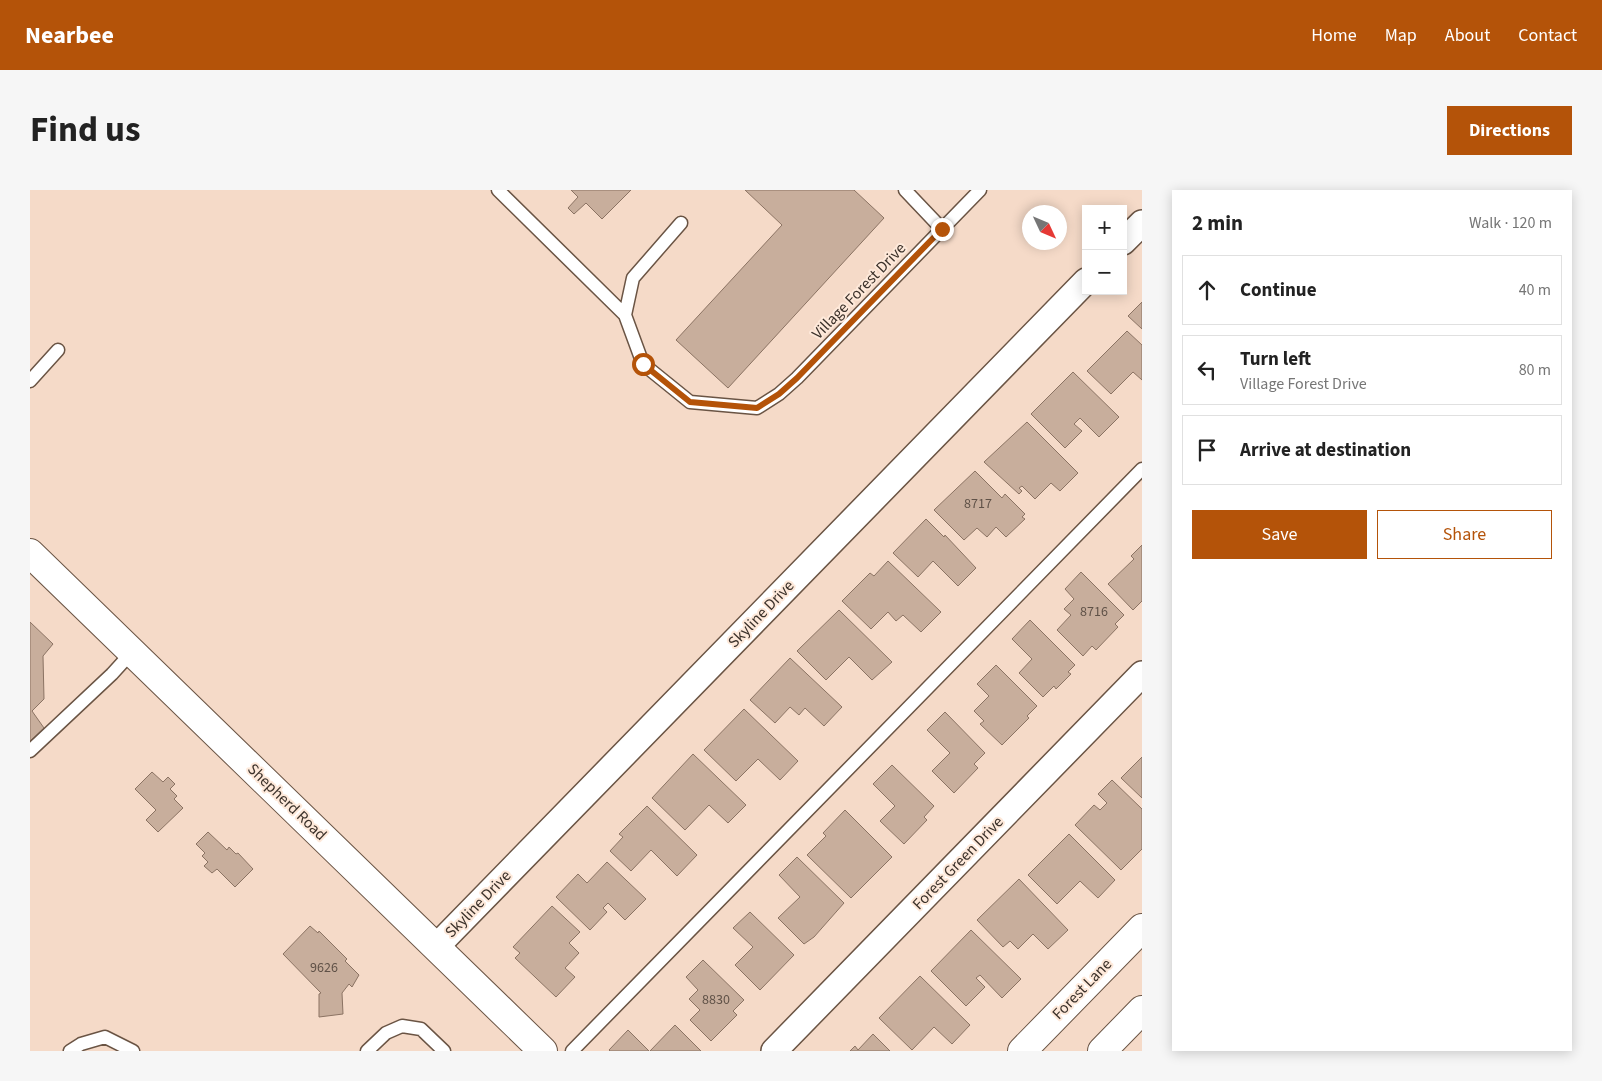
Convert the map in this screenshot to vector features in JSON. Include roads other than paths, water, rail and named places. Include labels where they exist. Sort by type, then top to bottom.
[{"type":"street","points":[[1127,238],[1142,223]]},
{"type":"street","name":"Skyline Drive","points":[[436,947],[1082,285]]},
{"type":"street","name":"Shepherd Road","points":[[30,553],[543,1051]]},
{"type":"street","name":"Forest Green Drive","points":[[774,1051],[1142,674]]},
{"type":"street","name":"Forest Lane","points":[[1022,1051],[1142,928]]},
{"type":"street","points":[[1102,1051],[1142,1010]]},
{"type":"lane","points":[[498,190],[625,315]]},
{"type":"lane","points":[[905,190],[942,229]]},
{"type":"lane","name":"Village Forest Drive","points":[[625,315],[643,364],[690,402],[757,408],[779,394],[797,378],[980,190]]},
{"type":"lane","points":[[625,315],[633,278],[680,223]]},
{"type":"lane","points":[[30,381],[58,350]]},
{"type":"lane","points":[[572,1051],[1142,469]]},
{"type":"lane","points":[[30,751],[106,680],[132,652]]},
{"type":"lane","points":[[367,1051],[386,1033],[402,1026],[421,1029],[444,1051]]},
{"type":"lane","points":[[70,1051],[81,1044],[105,1037],[133,1051]]}]
